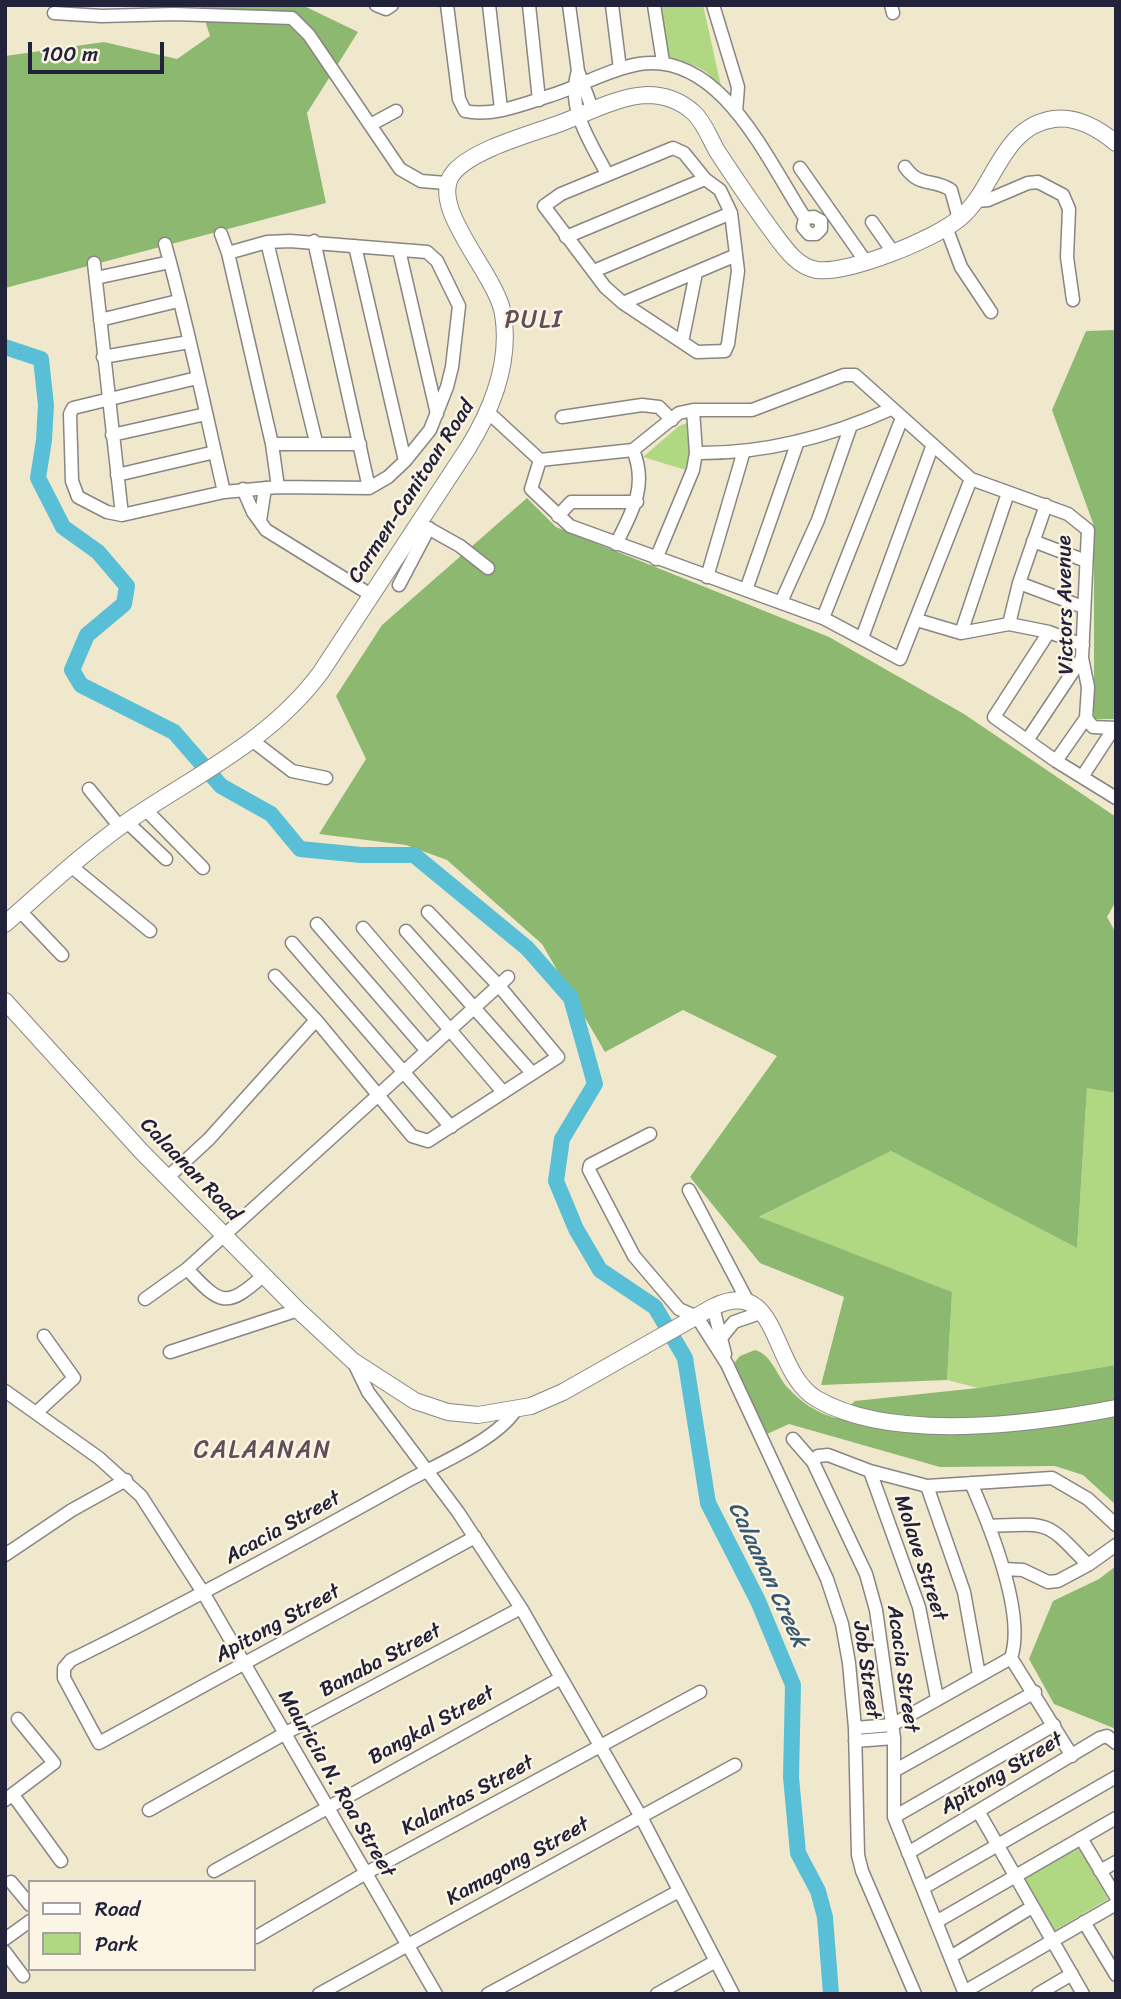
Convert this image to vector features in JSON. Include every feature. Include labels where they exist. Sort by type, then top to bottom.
[{"type":"main road","points":[[446,183],[468,160],[586,113],[645,95],[668,98],[697,116],[732,173],[796,260],[805,267],[821,270],[866,262],[952,223],[976,201],[1013,142],[1036,124],[1061,118],[1072,120],[1104,133],[1116,143]]},
{"type":"main road","name":"Carmen-Canitoan Road","points":[[5,924],[124,825],[253,741],[293,707],[310,688],[371,594],[424,525],[489,413],[501,367],[503,315],[491,278],[454,220],[445,193],[446,183]]},
{"type":"main road","name":"Calaanan Road","points":[[5,1001],[168,1177],[299,1310],[353,1361],[398,1393],[431,1408],[478,1415],[515,1411],[563,1392],[713,1307]]},
{"type":"main road","points":[[713,1307],[727,1301],[747,1300],[763,1312],[798,1384],[817,1399],[859,1417],[888,1423],[940,1425],[1017,1423],[1116,1408]]},
{"type":"street","points":[[376,5],[386,9],[392,5]]},
{"type":"street","points":[[489,5],[501,109]]},
{"type":"street","points":[[529,5],[539,100]]},
{"type":"street","points":[[569,5],[578,71],[585,85],[586,113]]},
{"type":"street","points":[[612,5],[620,69]]},
{"type":"street","points":[[654,5],[663,62]]},
{"type":"street","points":[[713,5],[738,87],[736,112]]},
{"type":"street","points":[[443,6],[461,105],[469,112],[501,109],[539,100],[585,85],[620,69],[663,62],[704,78],[736,112],[805,218]]},
{"type":"street","points":[[54,13],[292,18],[310,34],[400,169],[421,181],[446,183]]},
{"type":"street","points":[[578,71],[572,89],[586,113],[607,174]]},
{"type":"street","points":[[370,125],[396,111]]},
{"type":"street","points":[[678,149],[726,198],[731,213],[734,256],[738,271],[725,351],[697,352],[623,303],[605,287],[544,206],[561,194],[607,174],[678,149]]},
{"type":"street","points":[[800,167],[866,262]]},
{"type":"street","points":[[905,167],[919,181],[951,190],[952,223],[961,267],[991,312]]},
{"type":"street","points":[[566,237],[705,179]]},
{"type":"street","points":[[976,201],[988,201],[1028,183],[1038,182],[1063,195],[1069,209],[1067,257],[1073,300]]},
{"type":"street","points":[[594,271],[731,213]]},
{"type":"street","points":[[872,222],[893,252]]},
{"type":"street","points":[[221,234],[228,253],[271,444],[271,487],[260,521]]},
{"type":"street","points":[[197,378],[107,399],[71,411],[72,481],[78,497],[107,512],[122,515],[243,489],[369,488],[388,477],[405,461],[430,429],[452,367],[458,300],[432,256],[314,241],[267,242],[228,253]]},
{"type":"street","points":[[314,241],[369,488]]},
{"type":"street","points":[[267,242],[316,442]]},
{"type":"street","points":[[165,244],[224,492]]},
{"type":"street","points":[[355,246],[405,461]]},
{"type":"street","points":[[399,250],[437,414]]},
{"type":"street","points":[[623,303],[734,256]]},
{"type":"street","points":[[96,278],[170,262]]},
{"type":"street","points":[[94,263],[122,515]]},
{"type":"street","points":[[681,342],[696,273]]},
{"type":"street","points":[[100,320],[178,301]]},
{"type":"street","points":[[103,357],[189,342]]},
{"type":"street","name":"Victors Avenue","points":[[633,450],[679,413],[693,410],[752,410],[850,374],[861,379],[932,447],[971,479],[1075,517],[1088,530],[1083,607],[1086,719]]},
{"type":"street","points":[[562,417],[642,405],[659,407],[672,420]]},
{"type":"street","points":[[696,453],[743,454],[850,428],[891,408]]},
{"type":"street","points":[[656,559],[693,470],[696,453],[693,410]]},
{"type":"street","points":[[489,413],[540,460],[633,450],[641,485],[637,502],[616,544]]},
{"type":"street","points":[[112,435],[206,414]]},
{"type":"street","points":[[822,618],[902,418]]},
{"type":"street","points":[[781,602],[818,520],[850,428]]},
{"type":"street","points":[[746,590],[799,441]]},
{"type":"street","points":[[271,444],[360,444]]},
{"type":"street","points":[[862,638],[932,447]]},
{"type":"street","points":[[117,475],[215,452]]},
{"type":"street","points":[[707,576],[743,454]]},
{"type":"street","points":[[540,460],[531,489],[570,526],[822,618],[900,659],[971,479]]},
{"type":"street","points":[[243,489],[260,521],[275,537],[371,594]]},
{"type":"street","points":[[961,633],[1008,494]]},
{"type":"street","points":[[558,516],[570,502],[637,502]]},
{"type":"street","points":[[1009,624],[1019,583],[1046,505]]},
{"type":"street","points":[[399,585],[424,525],[473,555],[488,568]]},
{"type":"street","points":[[1033,541],[1086,561]]},
{"type":"street","points":[[1019,583],[1083,607]]},
{"type":"street","points":[[917,620],[961,633],[1009,624],[1049,632],[1083,651],[1028,739]]},
{"type":"street","points":[[1049,632],[994,717],[1056,761],[1115,796]]},
{"type":"street","points":[[1056,761],[1086,719],[1093,727],[1115,728]]},
{"type":"street","points":[[1082,777],[1115,728]]},
{"type":"street","points":[[253,741],[292,771],[326,778]]},
{"type":"street","points":[[89,789],[124,825],[166,859]]},
{"type":"street","points":[[146,810],[202,868]]},
{"type":"street","points":[[72,867],[150,931]]},
{"type":"street","points":[[20,911],[62,955]]},
{"type":"street","points":[[275,976],[418,1140],[428,1141],[555,1059],[557,1053],[504,982],[428,912]]},
{"type":"street","points":[[317,924],[427,1051]]},
{"type":"street","points":[[363,928],[452,1029],[503,1092]]},
{"type":"street","points":[[407,931],[532,1073]]},
{"type":"street","points":[[292,943],[450,1127]]},
{"type":"street","points":[[145,1299],[187,1269],[504,982]]},
{"type":"street","points":[[168,1177],[209,1139],[316,1020]]},
{"type":"street","points":[[650,1134],[590,1165],[589,1170],[634,1256],[679,1309],[692,1320]]},
{"type":"street","points":[[689,1190],[747,1300]]},
{"type":"street","points":[[187,1269],[212,1295],[229,1299],[239,1297],[264,1275]]},
{"type":"street","name":"Job Street","points":[[713,1307],[727,1364],[830,1586],[845,1637],[855,1734],[858,1854],[862,1871],[915,1994]]},
{"type":"street","points":[[170,1352],[299,1310]]},
{"type":"street","points":[[721,1338],[734,1322],[763,1312]]},
{"type":"street","name":"Job Street","points":[[692,1320],[727,1364]]},
{"type":"street","points":[[37,1412],[74,1378],[44,1336]]},
{"type":"street","points":[[353,1361],[368,1392],[475,1537],[521,1608],[641,1817],[733,1994]]},
{"type":"street","name":"Mauricia N. Roa Street","points":[[5,1391],[37,1412],[125,1480],[160,1524],[204,1594],[436,1994]]},
{"type":"street","name":"Acacia Street","points":[[99,1743],[64,1678],[64,1668],[71,1660],[204,1594],[425,1471],[496,1430],[515,1411]]},
{"type":"street","name":"Acacia Street","points":[[793,1439],[813,1462],[866,1574],[877,1610],[893,1732],[894,1816],[965,1993]]},
{"type":"street","points":[[813,1462],[818,1456],[828,1455],[870,1471],[927,1486],[1052,1478],[1087,1499],[1116,1525]]},
{"type":"street","name":"Molave Street","points":[[870,1471],[919,1607],[937,1698]]},
{"type":"street","points":[[5,1555],[72,1510],[125,1480]]},
{"type":"street","points":[[971,1483],[990,1526],[1004,1569],[1015,1638],[1011,1658],[1035,1692],[1072,1756]]},
{"type":"street","points":[[927,1486],[964,1592],[979,1675]]},
{"type":"street","points":[[990,1526],[1045,1525],[1059,1534],[1088,1565]]},
{"type":"street","name":"Apitong Street","points":[[99,1743],[475,1537]]},
{"type":"street","points":[[1004,1569],[1023,1570],[1048,1582],[1069,1576],[1116,1545]]},
{"type":"street","name":"Banaba Street","points":[[149,1810],[284,1734],[521,1608]]},
{"type":"street","points":[[855,1734],[893,1732],[937,1698],[1011,1658]]},
{"type":"street","name":"Bangkal Street","points":[[214,1871],[326,1806],[561,1678]]},
{"type":"street","name":"Kalantas Street","points":[[256,1937],[366,1873],[700,1692]]},
{"type":"street","points":[[894,1771],[1035,1692]]},
{"type":"street","points":[[18,1719],[54,1762],[9,1798],[61,1861]]},
{"type":"street","points":[[894,1816],[1054,1725]]},
{"type":"street","name":"Apitong Street","points":[[908,1853],[1104,1736],[1116,1743]]},
{"type":"street","name":"Kamagong Street","points":[[319,1994],[735,1765]]},
{"type":"street","points":[[923,1888],[1116,1777]]},
{"type":"street","points":[[978,1811],[1083,1994]]},
{"type":"street","points":[[936,1922],[1116,1818]]},
{"type":"street","points":[[1081,1838],[1116,1897]]},
{"type":"street","points":[[1100,1871],[1116,1862]]},
{"type":"street","points":[[11,1881],[28,1902]]},
{"type":"street","points":[[488,1994],[679,1891]]},
{"type":"street","points":[[965,1993],[1116,1904]]},
{"type":"street","points":[[952,1956],[1032,1907]]},
{"type":"street","points":[[5,1939],[28,1922]]},
{"type":"street","points":[[1084,1922],[1116,1975]]},
{"type":"street","points":[[5,1952],[23,1976]]},
{"type":"street","points":[[657,1994],[716,1961]]},
{"type":"street","points":[[1038,1994],[1072,1975]]},
{"type":"green space","points":[[200,5],[302,5],[358,32],[307,113],[326,203],[5,288],[5,56],[104,42],[177,59],[210,36]]},
{"type":"green space","points":[[658,5],[703,5],[723,95],[718,85],[700,68],[667,56]]},
{"type":"green space","points":[[1116,330],[1116,719],[1094,719],[1094,526],[1052,410],[1086,331]]},
{"type":"green space","points":[[690,422],[689,471],[643,457],[679,426]]},
{"type":"green space","points":[[527,498],[556,527],[829,637],[964,714],[1116,817],[1116,901],[1107,917],[1116,933],[1116,1093],[1087,1088],[1077,1248],[891,1151],[759,1217],[952,1292],[947,1380],[821,1385],[844,1297],[760,1263],[690,1177],[777,1056],[683,1010],[605,1052],[542,944],[447,860],[406,845],[319,834],[366,759],[336,696],[382,625]]},
{"type":"green space","points":[[1087,1087],[1116,1093],[1116,1365],[978,1388],[947,1380],[952,1292],[758,1218],[891,1151],[1077,1248]]},
{"type":"green space","points":[[755,1350],[766,1356],[784,1383],[799,1398],[815,1410],[835,1418],[855,1401],[978,1388],[1116,1365],[1116,1505],[1083,1475],[1055,1466],[940,1467],[789,1424],[767,1434],[735,1362],[740,1356]]},
{"type":"green space","points":[[1116,1566],[1116,1729],[1054,1704],[1029,1659],[1053,1601],[1099,1579]]},
{"type":"green space","points":[[1079,1847],[1108,1899],[1054,1931],[1024,1879]]},
{"type":"waterway","name":"Calaanan Creek","points":[[5,347],[41,359],[46,405],[38,478],[63,527],[98,552],[127,586],[124,604],[87,635],[72,670],[81,685],[174,732],[221,786],[271,814],[300,849],[361,855],[414,855],[527,948],[571,998],[595,1084],[562,1139],[556,1181],[576,1229],[600,1270],[655,1307],[685,1358],[708,1503],[758,1601],[793,1685],[791,1777],[798,1853],[818,1891],[825,1917],[831,1994]]},
{"type":"district","name":"PULI","points":[[534,321]]},
{"type":"district","name":"CALAANAN","points":[[263,1451]]}]
